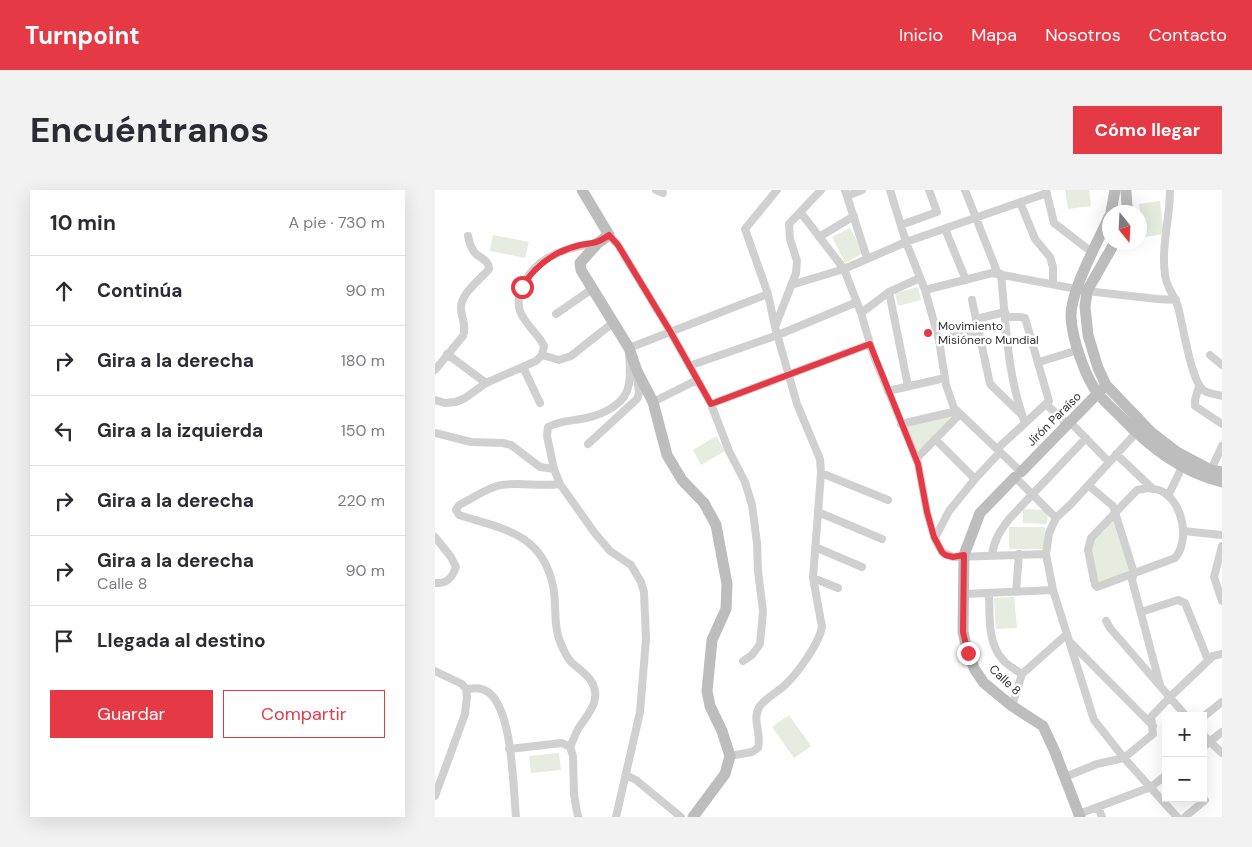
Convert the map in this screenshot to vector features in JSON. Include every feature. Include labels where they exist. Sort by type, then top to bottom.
[{"type":"street","points":[[582,190],[670,331],[711,404],[729,451],[745,482],[752,505],[763,610],[760,644],[752,655],[743,661]]},
{"type":"street","points":[[730,756],[751,752],[758,748],[759,734],[756,714],[760,705],[786,684],[796,673],[821,634],[822,627],[813,578],[821,473],[820,459],[797,404],[768,294],[745,230],[777,190]]},
{"type":"street","points":[[777,331],[796,273],[797,262],[790,239],[789,224],[821,190]]},
{"type":"street","points":[[862,190],[846,193],[867,258]]},
{"type":"street","points":[[890,190],[906,242],[925,290],[939,340],[945,378],[954,408],[998,451],[1033,495],[1056,518]]},
{"type":"street","points":[[901,226],[937,212],[929,190]]},
{"type":"street","points":[[965,190],[975,218],[1000,274],[1010,368],[1024,419]]},
{"type":"street","points":[[1112,205],[1115,190]]},
{"type":"street","points":[[1127,190],[1127,205]]},
{"type":"street","points":[[1170,190],[1165,237],[1165,276],[1167,285],[1176,300],[1193,370],[1199,386],[1206,392],[1222,396]]},
{"type":"street","points":[[791,285],[843,269],[906,242],[1046,192],[1054,223],[1093,253]]},
{"type":"street","points":[[1020,202],[1035,239],[1050,258],[1053,267],[1053,284]]},
{"type":"street","points":[[801,213],[843,269],[857,302],[870,344],[916,458],[927,512],[935,538],[942,552],[953,557],[964,555],[1046,554]]},
{"type":"street","points":[[819,237],[853,216]]},
{"type":"street","points":[[945,229],[966,280]]},
{"type":"street","points":[[1102,233],[1071,316],[1080,359],[1098,394],[1136,433],[1158,452],[1182,467],[1208,479],[1222,482]]},
{"type":"street","points":[[609,235],[598,243],[580,263],[581,270],[629,348],[637,370],[653,402],[667,456],[682,480],[704,503],[716,525],[727,584],[726,609],[712,640],[707,691],[710,706],[722,731],[730,756],[725,774],[693,817]]},
{"type":"street","points":[[435,370],[465,331],[460,306],[463,299],[489,269],[489,265],[475,253],[468,236]]},
{"type":"street","points":[[435,400],[456,402],[465,398],[485,383],[536,361],[542,355],[544,346],[530,328],[521,312],[518,299],[522,287],[530,275],[546,259],[579,246],[598,243]]},
{"type":"street","points":[[1109,250],[1082,289],[1088,335],[1098,368],[1107,385],[1151,432],[1177,452],[1216,471],[1222,446]]},
{"type":"street","points":[[925,290],[992,273],[1082,289],[1176,300]]},
{"type":"street","points":[[861,313],[889,292],[920,278]]},
{"type":"street","points":[[556,314],[592,289]]},
{"type":"street","points":[[889,292],[908,386]]},
{"type":"street","points":[[629,348],[768,294]]},
{"type":"street","points":[[972,300],[989,384],[1024,419]]},
{"type":"street","points":[[689,366],[857,302]]},
{"type":"street","points":[[935,538],[949,512],[1024,419],[1049,401],[1025,318],[1005,315],[976,319]]},
{"type":"street","points":[[542,355],[559,360],[571,356],[614,322]]},
{"type":"street","points":[[939,340],[979,331]]},
{"type":"street","points":[[711,404],[870,344]]},
{"type":"street","points":[[616,817],[640,712],[646,639],[644,592],[641,582],[631,565],[610,552],[559,484],[547,436],[548,427],[557,422],[587,418],[608,411],[621,401],[629,384],[629,348]]},
{"type":"street","points":[[1039,362],[1078,350]]},
{"type":"street","points":[[447,354],[485,383]]},
{"type":"street","points":[[1210,355],[1222,365]]},
{"type":"street","points":[[523,367],[540,403]]},
{"type":"street","points":[[588,444],[637,399],[639,393],[637,370]]},
{"type":"street","points":[[888,391],[945,378]]},
{"type":"street","points":[[653,402],[697,380]]},
{"type":"street","name":"Jirón Paraíso","points":[[1018,475],[1107,385]]},
{"type":"street","points":[[1199,386],[1195,406],[1222,424]]},
{"type":"street","points":[[1045,404],[1086,438],[1109,462]]},
{"type":"street","points":[[901,424],[959,413]]},
{"type":"street","points":[[916,458],[959,413]]},
{"type":"street","points":[[435,433],[471,442],[511,445],[540,467],[554,469]]},
{"type":"street","points":[[1136,433],[1056,518],[1049,533],[1046,554],[1053,590],[1094,720],[1124,758],[1177,817]]},
{"type":"street","points":[[992,555],[993,544],[1009,520],[1086,438]]},
{"type":"street","points":[[935,439],[975,478]]},
{"type":"street","points":[[1117,454],[1153,489]]},
{"type":"street","points":[[1168,496],[1182,467]]},
{"type":"street","points":[[821,473],[888,500]]},
{"type":"street","name":"Calle 8","points":[[1018,475],[980,513],[964,555],[963,632],[968,653],[975,670],[985,683],[1012,706],[1043,726],[1079,816]]},
{"type":"street","points":[[559,484],[544,486],[510,484],[496,486],[459,505],[456,510],[459,515],[524,538],[534,547],[544,561],[553,586],[555,623],[559,640],[568,658],[588,675],[595,689],[594,705],[570,746],[573,756],[574,795],[578,817]]},
{"type":"street","points":[[1087,485],[1113,506],[1134,574],[1132,580],[1159,685]]},
{"type":"street","points":[[1153,489],[1163,491],[1168,496],[1175,502],[1180,515],[1183,531],[1180,553],[1175,558],[1097,587],[1095,585],[1089,550],[1091,538],[1137,490],[1153,489]]},
{"type":"street","points":[[818,512],[882,539]]},
{"type":"street","points":[[1183,531],[1222,534]]},
{"type":"street","points":[[435,536],[451,557],[456,568],[451,578],[442,584],[435,583]]},
{"type":"street","points":[[1222,546],[1214,577],[1222,601]]},
{"type":"street","points":[[815,547],[862,567]]},
{"type":"street","points":[[1016,592],[1019,554]]},
{"type":"street","points":[[813,578],[838,588]]},
{"type":"street","points":[[964,594],[1053,590]]},
{"type":"street","points":[[989,593],[991,635],[995,650],[1004,662],[1023,674]]},
{"type":"street","points":[[1141,612],[1178,600],[1182,601],[1187,607],[1208,660]]},
{"type":"street","points":[[1106,621],[1183,712]]},
{"type":"street","points":[[1012,706],[1023,674],[1068,638]]},
{"type":"street","points":[[1068,638],[1153,726]]},
{"type":"street","points":[[1065,778],[1097,764],[1124,758],[1153,734],[1151,718],[1170,697],[1208,660],[1213,656],[1222,654]]},
{"type":"street","points":[[435,671],[462,684],[466,689],[467,697],[465,714],[435,796]]},
{"type":"street","points":[[466,689],[482,689],[489,692],[496,701],[506,723],[516,817]]},
{"type":"street","points":[[1207,714],[1222,702]]},
{"type":"street","points":[[1207,743],[1222,732]]},
{"type":"street","points":[[509,749],[562,743],[570,746]]},
{"type":"street","points":[[1207,744],[1222,752]]},
{"type":"street","points":[[626,775],[636,780],[681,817]]},
{"type":"street","points":[[1079,816],[1151,787],[1162,778]]},
{"type":"street","points":[[1185,817],[1203,802]]},
{"type":"street","points":[[1098,807],[1102,817]]},
{"type":"shaded area","points":[[1065,190],[1089,190],[1091,206],[1068,209]]},
{"type":"shaded area","points":[[1160,201],[1164,234],[1147,237],[1147,205],[1139,204]]},
{"type":"shaded area","points":[[850,228],[863,253],[845,263],[832,237]]},
{"type":"shaded area","points":[[493,235],[529,242],[525,258],[490,251]]},
{"type":"shaded area","points":[[918,287],[921,300],[898,306],[895,293]]},
{"type":"shaded area","points":[[949,416],[952,419],[951,421],[916,451],[907,427]]},
{"type":"shaded area","points":[[716,436],[725,451],[701,465],[693,450]]},
{"type":"shaded area","points":[[1023,509],[1048,510],[1047,524],[1023,523]]},
{"type":"shaded area","points":[[1112,520],[1115,520],[1132,573],[1100,584],[1097,583],[1091,559],[1092,541],[1096,534]]},
{"type":"shaded area","points":[[1009,527],[1045,527],[1044,549],[1009,549]]},
{"type":"shaded area","points":[[1014,597],[1017,628],[996,629],[994,598]]},
{"type":"shaded area","points":[[789,715],[811,746],[794,758],[772,727]]},
{"type":"shaded area","points":[[559,753],[561,770],[531,773],[529,756]]},
{"type":"place","name":"Movimiento Misiónero Mundial","points":[[928,333]]},
{"type":"route","points":[[522,287],[530,275],[546,259],[579,246],[598,243],[609,235],[618,245],[670,331],[711,404],[870,344],[918,464],[934,537],[945,555],[953,557],[964,555],[963,632],[968,653]]}]
